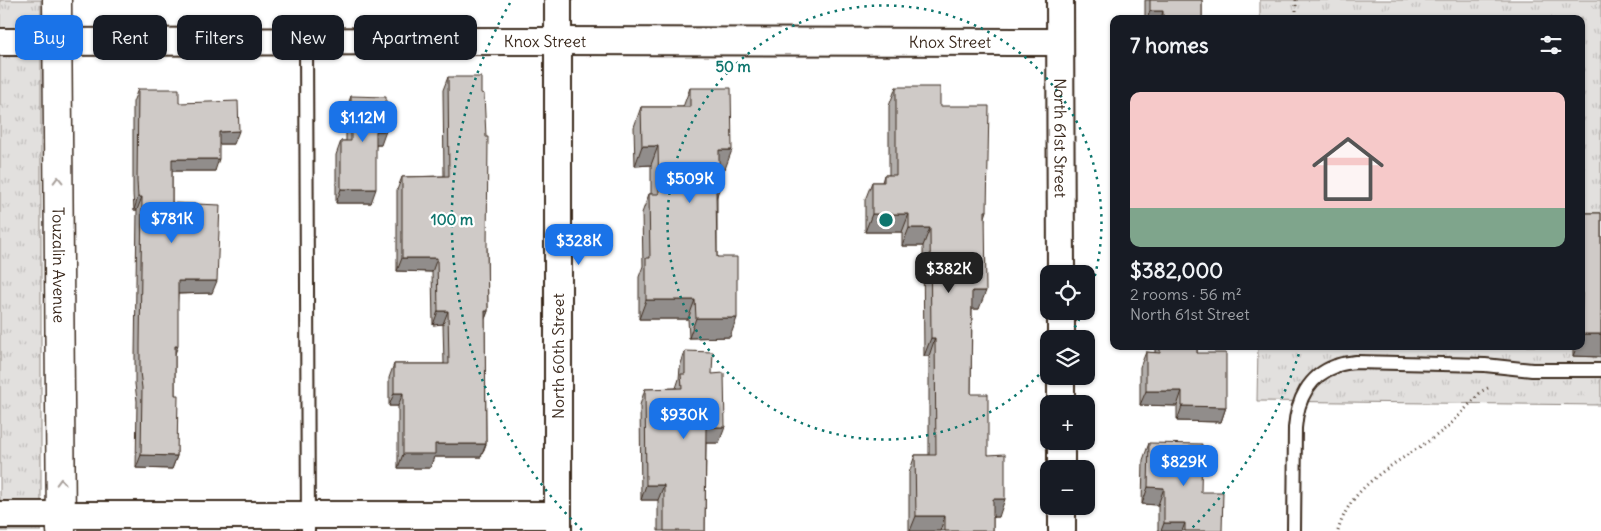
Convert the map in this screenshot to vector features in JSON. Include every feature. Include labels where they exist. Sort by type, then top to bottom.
[{"type":"main road","name":"Touzalin Avenue","points":[[57,0],[57,15]]},
{"type":"main road","name":"Touzalin Avenue","points":[[57,60],[61,523]]},
{"type":"street","name":"North 60th Street","points":[[558,0],[558,523]]},
{"type":"street","name":"North 61st Street","points":[[1060,0],[1061,265]]},
{"type":"street","name":"Knox Street","points":[[83,42],[272,41]]},
{"type":"street","name":"Knox Street","points":[[344,41],[1060,42]]},
{"type":"street","name":"Knox Street","points":[[0,42],[15,42]]},
{"type":"street","points":[[0,515],[61,523],[558,523]]},
{"type":"street","points":[[1062,515],[1062,531]]},
{"type":"lane","points":[[306,60],[308,523]]},
{"type":"lane","points":[[1294,531],[1296,412],[1305,389],[1323,372],[1336,366],[1356,362],[1485,364],[1532,370],[1601,370]]},
{"type":"path","points":[[1296,0],[1296,15]]},
{"type":"path","points":[[1338,531],[1340,521],[1350,502],[1365,485],[1443,432],[1482,391],[1495,385]]},
{"type":"green space","points":[[0,0],[41,0],[41,15],[15,15],[15,60],[41,60],[41,531],[0,531]]},
{"type":"green space","points":[[1260,0],[1601,0],[1601,405],[1257,401],[1258,350],[1585,350],[1585,15],[1260,15]]},
{"type":"building","points":[[1150,0],[1202,0],[1202,15],[1163,15],[1163,11],[1150,11]]},
{"type":"building","points":[[448,77],[481,77],[481,93],[484,94],[486,137],[488,137],[488,311],[485,311],[486,444],[435,444],[435,454],[403,454],[403,393],[394,393],[394,364],[449,364],[448,311],[438,311],[437,258],[402,258],[402,177],[449,176]]},
{"type":"building","points":[[896,87],[940,87],[940,106],[989,106],[987,211],[985,211],[986,291],[972,291],[971,394],[988,394],[988,455],[1005,454],[1005,499],[993,499],[993,531],[945,531],[945,516],[916,516],[915,455],[936,455],[935,338],[931,338],[930,228],[909,228],[909,214],[872,214],[872,182],[884,182],[884,175],[896,175]]},
{"type":"building","points":[[690,88],[731,88],[732,150],[719,150],[719,190],[716,190],[717,257],[737,257],[737,318],[696,318],[695,300],[646,300],[646,258],[650,258],[649,194],[659,194],[658,146],[642,146],[641,107],[690,107]]},
{"type":"building","points":[[138,89],[179,89],[179,103],[238,101],[239,131],[219,132],[219,159],[172,159],[172,203],[220,205],[217,281],[178,281],[178,346],[175,346],[175,395],[178,395],[177,456],[141,455],[142,197],[138,197],[137,181]]},
{"type":"building","points":[[351,96],[386,97],[386,131],[376,131],[376,189],[341,189],[341,141],[351,141]]},
{"type":"building","points":[[1585,213],[1601,213],[1601,334],[1585,334]]},
{"type":"building","points":[[1160,350],[1197,350],[1197,353],[1226,353],[1226,407],[1182,406],[1182,391],[1146,391],[1146,352],[1160,353]]},
{"type":"building","points":[[685,351],[713,352],[712,374],[724,373],[725,427],[706,427],[705,531],[664,531],[664,485],[646,485],[645,389],[682,388],[681,374],[685,374]]},
{"type":"building","points":[[1149,443],[1202,444],[1201,492],[1223,492],[1222,531],[1185,531],[1185,523],[1164,523],[1164,488],[1148,487]]}]
